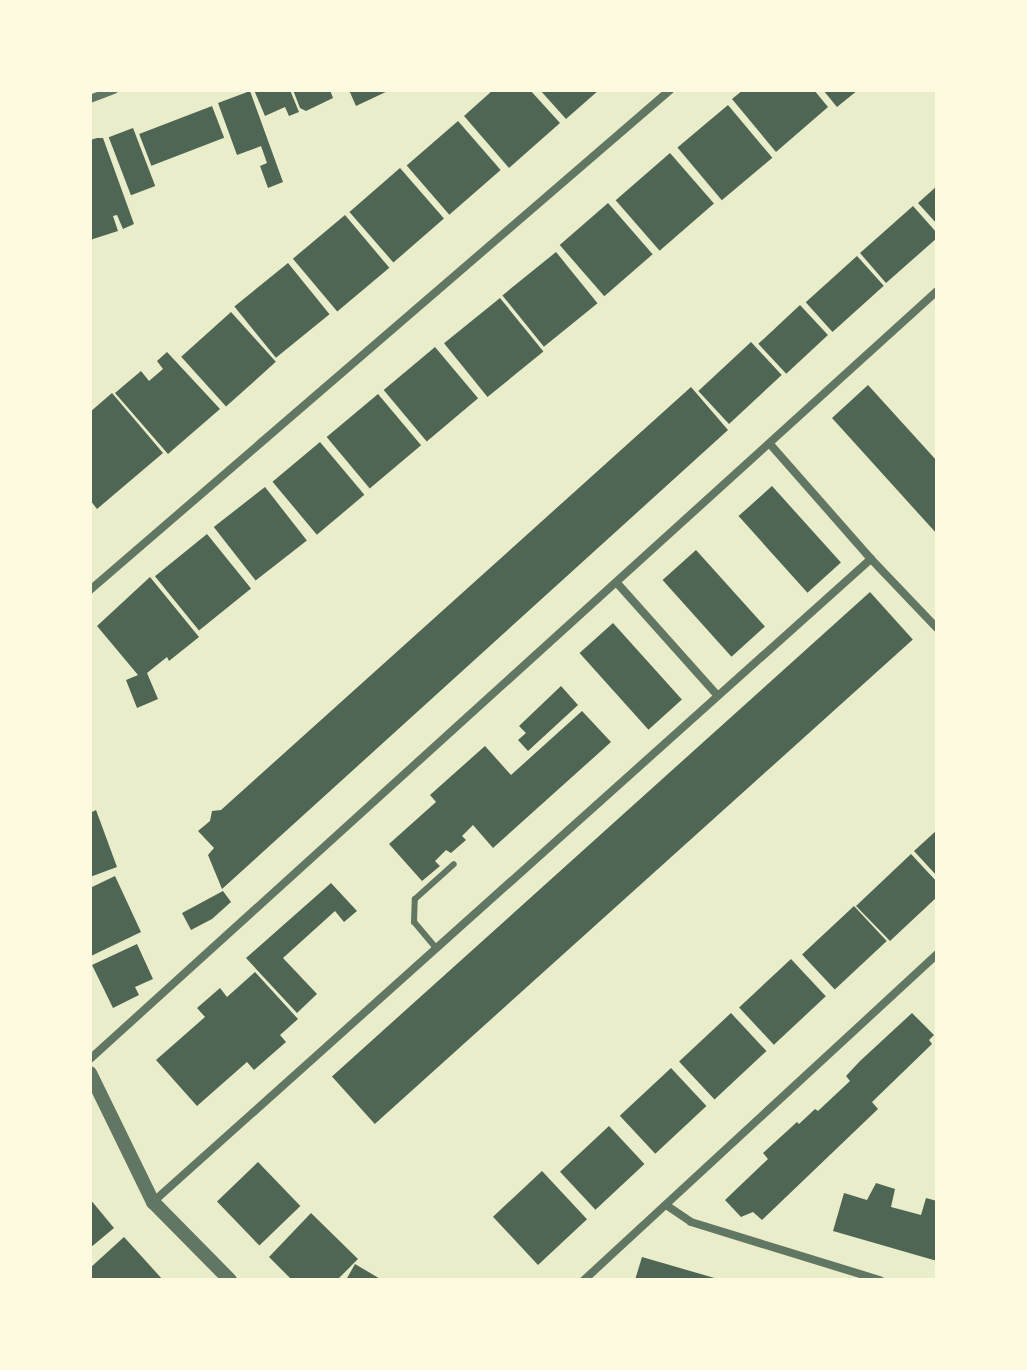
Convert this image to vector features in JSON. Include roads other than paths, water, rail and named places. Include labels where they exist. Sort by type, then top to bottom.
[{"type":"street","points":[[90,99],[114,90]]},
{"type":"street","points":[[90,590],[670,90]]},
{"type":"street","points":[[90,1059],[937,291]]},
{"type":"street","points":[[770,444],[871,559],[937,628]]},
{"type":"street","points":[[153,1202],[871,559]]},
{"type":"street","points":[[617,583],[717,695]]},
{"type":"street","points":[[584,1280],[937,954]]},
{"type":"street","points":[[90,1073],[153,1202],[230,1280]]},
{"type":"street","points":[[666,1205],[691,1222],[880,1280]]},
{"type":"lane","points":[[436,948],[414,922],[415,899],[454,864]]}]
